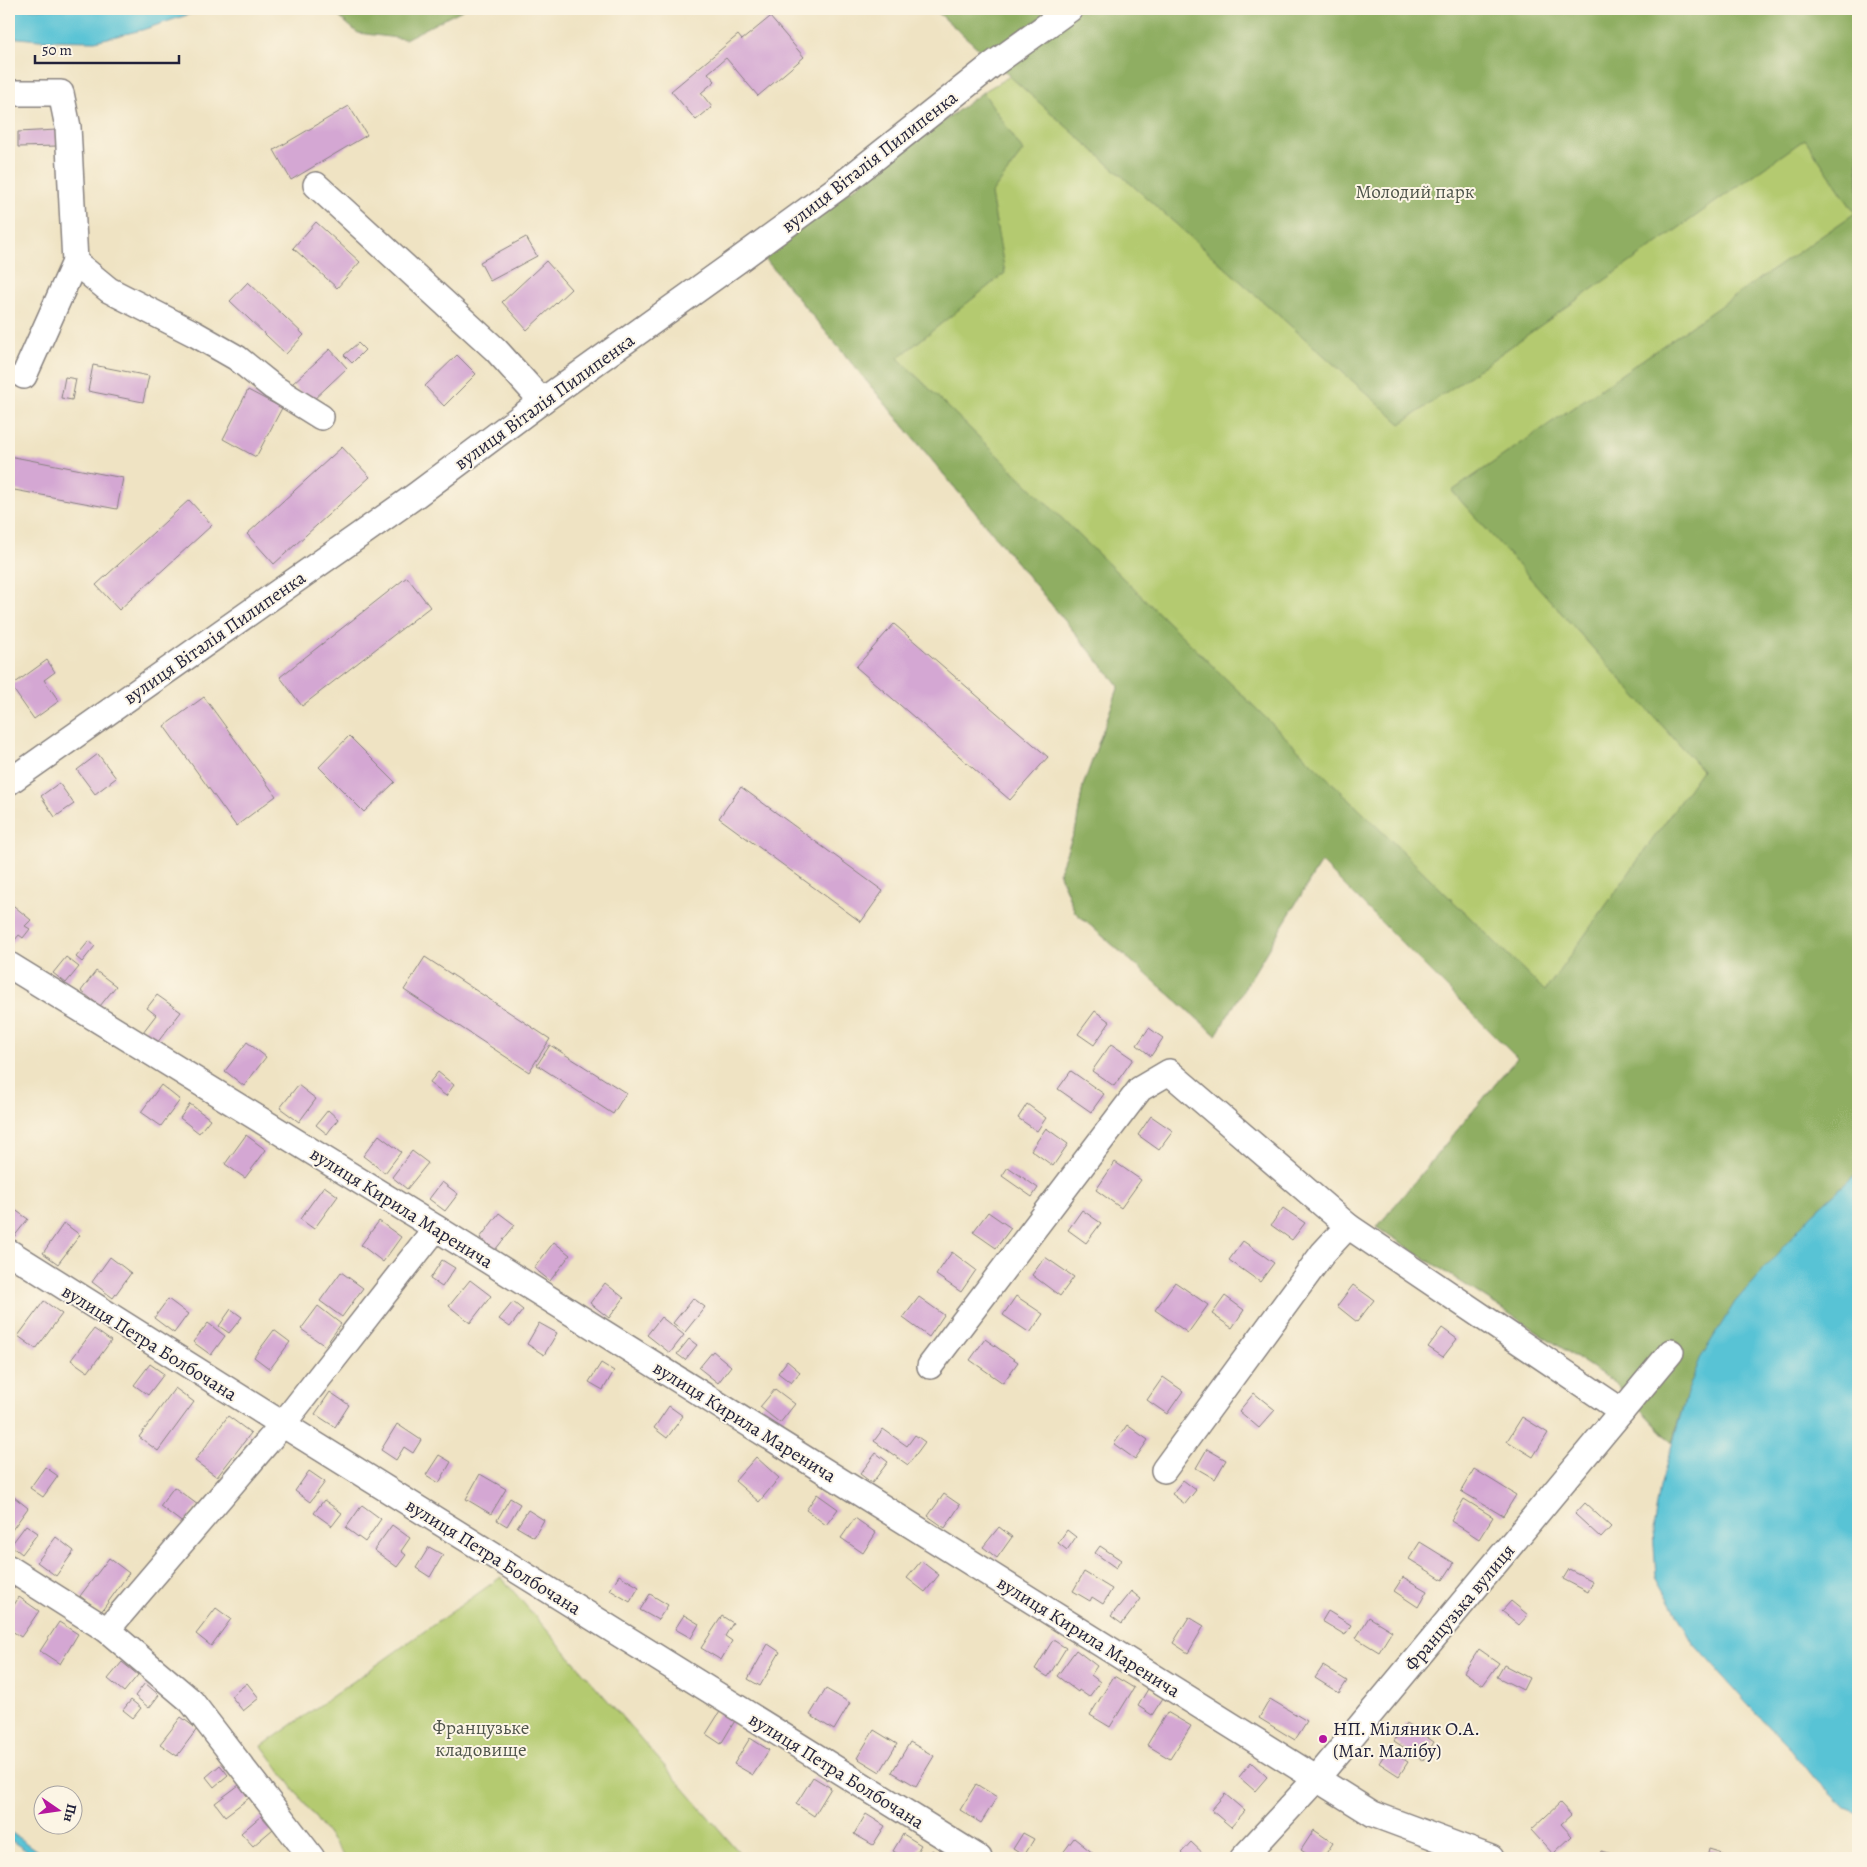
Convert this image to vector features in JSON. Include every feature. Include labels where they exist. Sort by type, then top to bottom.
[{"type":"street","name":"вулиця Віталія Пилипенка","points":[[9,782],[415,496],[542,401],[840,186],[992,65],[1070,9]]},
{"type":"street","points":[[9,94],[60,93],[68,128],[75,262],[24,376]]},
{"type":"street","points":[[316,185],[496,350],[542,401]]},
{"type":"street","points":[[75,262],[109,290],[237,358],[273,387],[321,416]]},
{"type":"street","name":"вулиця Кирила Маренича","points":[[9,965],[436,1228],[1373,1814],[1491,1858]]},
{"type":"street","points":[[930,1366],[1140,1089],[1168,1072],[1348,1226],[1622,1411]]},
{"type":"street","points":[[1164,1470],[1323,1253],[1348,1226]]},
{"type":"street","points":[[107,1630],[282,1425],[436,1228]]},
{"type":"street","name":"вулиця Петра Болбочана","points":[[9,1252],[282,1425],[979,1858]]},
{"type":"street","name":"Французька вулиця","points":[[1243,1858],[1317,1778],[1671,1352]]},
{"type":"street","points":[[9,1568],[107,1630],[191,1701],[312,1858]]},
{"type":"green space","points":[[344,9],[464,9],[405,39],[358,33],[339,17]]},
{"type":"green space","name":"Молодий парк","points":[[934,9],[1858,9],[1858,1172],[1811,1215],[1687,1393],[1672,1442],[1614,1382],[1377,1227],[1517,1058],[1321,862],[1216,1035],[1075,912],[1059,872],[1076,828],[1083,786],[1119,686],[763,256],[983,92],[1010,76]]},
{"type":"green space","name":"Молодий парк","points":[[934,9],[1858,9],[1858,1172],[1811,1215],[1687,1393],[1672,1442],[1614,1382],[1377,1227],[1517,1058],[1321,862],[1216,1035],[1075,912],[1059,872],[1076,828],[1083,786],[1119,686],[763,256],[983,92],[1023,151],[991,194],[1005,273],[898,358],[1545,991],[1702,770],[1452,491],[1855,213],[1805,139],[1401,424]]},
{"type":"green space","name":"Французьке кладовище","points":[[501,1577],[744,1858],[345,1858],[262,1746]]},
{"type":"water","points":[[9,9],[205,9],[142,30],[95,41],[39,40],[9,37]]},
{"type":"water","points":[[1858,1172],[1858,1814],[1846,1809],[1816,1780],[1792,1750],[1749,1706],[1693,1643],[1656,1576],[1653,1530],[1660,1486],[1687,1393],[1700,1359],[1735,1302],[1811,1215]]},
{"type":"water","points":[[9,1831],[47,1858],[37,1858],[9,1839]]},
{"type":"building","points":[[770,17],[804,57],[758,96],[726,58],[708,73],[715,81],[701,93],[712,107],[696,120],[671,91],[738,35],[742,40]]},
{"type":"building","points":[[349,106],[367,135],[291,180],[274,150]]},
{"type":"building","points":[[57,130],[57,146],[18,147],[18,132]]},
{"type":"building","points":[[316,222],[360,262],[337,288],[293,248]]},
{"type":"building","points":[[526,237],[537,256],[490,281],[480,262]]},
{"type":"building","points":[[546,261],[571,289],[527,330],[502,302]]},
{"type":"building","points":[[248,282],[304,335],[286,354],[230,301]]},
{"type":"building","points":[[358,343],[365,350],[352,363],[344,355]]},
{"type":"building","points":[[330,349],[347,368],[310,403],[292,384]]},
{"type":"building","points":[[457,355],[476,374],[444,406],[425,386]]},
{"type":"building","points":[[93,365],[149,376],[143,402],[88,391]]},
{"type":"building","points":[[65,377],[76,379],[72,400],[61,398]]},
{"type":"building","points":[[248,390],[282,408],[256,457],[223,439]]},
{"type":"building","points":[[342,447],[370,477],[274,564],[247,534]]},
{"type":"building","points":[[9,456],[123,478],[117,509],[9,489]]},
{"type":"building","points":[[189,500],[212,525],[119,610],[96,585]]},
{"type":"building","points":[[407,577],[430,607],[302,706],[280,677]]},
{"type":"building","points":[[894,624],[1048,757],[1010,800],[856,667]]},
{"type":"building","points":[[47,660],[55,672],[44,680],[59,701],[34,719],[11,686]]},
{"type":"building","points":[[204,697],[276,796],[236,826],[164,726]]},
{"type":"building","points":[[349,736],[395,782],[364,812],[319,767]]},
{"type":"building","points":[[98,754],[116,778],[95,794],[77,770]]},
{"type":"building","points":[[59,783],[74,804],[55,817],[41,796]]},
{"type":"building","points":[[741,787],[883,891],[861,922],[719,818]]},
{"type":"building","points":[[9,902],[31,920],[25,926],[30,929],[23,938],[19,935],[10,946],[9,945]]},
{"type":"building","points":[[89,941],[95,946],[82,962],[76,957]]},
{"type":"building","points":[[66,957],[79,967],[66,983],[53,973]]},
{"type":"building","points":[[425,957],[550,1039],[529,1072],[404,990]]},
{"type":"building","points":[[96,971],[116,986],[100,1006],[81,991]]},
{"type":"building","points":[[157,995],[181,1012],[157,1043],[143,1032],[156,1015],[147,1008]]},
{"type":"building","points":[[1095,1011],[1110,1022],[1094,1045],[1078,1034]]},
{"type":"building","points":[[1149,1028],[1163,1038],[1151,1056],[1137,1045]]},
{"type":"building","points":[[247,1042],[266,1057],[244,1086],[225,1071]]},
{"type":"building","points":[[1111,1044],[1133,1059],[1114,1086],[1092,1071]]},
{"type":"building","points":[[550,1045],[626,1093],[613,1114],[537,1065]]},
{"type":"building","points":[[1071,1071],[1104,1094],[1091,1112],[1058,1089]]},
{"type":"building","points":[[438,1072],[454,1085],[446,1096],[429,1083]]},
{"type":"building","points":[[161,1085],[180,1100],[161,1126],[141,1112]]},
{"type":"building","points":[[298,1085],[316,1099],[299,1122],[280,1108]]},
{"type":"building","points":[[190,1104],[210,1119],[199,1133],[180,1118]]},
{"type":"building","points":[[1027,1104],[1046,1118],[1037,1131],[1018,1118]]},
{"type":"building","points":[[328,1110],[338,1119],[327,1134],[316,1125]]},
{"type":"building","points":[[1151,1116],[1173,1131],[1159,1150],[1138,1135]]},
{"type":"building","points":[[1046,1128],[1068,1144],[1053,1166],[1031,1150]]},
{"type":"building","points":[[246,1135],[266,1150],[245,1178],[225,1164]]},
{"type":"building","points":[[379,1135],[401,1152],[385,1173],[363,1156]]},
{"type":"building","points":[[412,1151],[428,1163],[407,1189],[392,1177]]},
{"type":"building","points":[[1115,1162],[1141,1180],[1121,1208],[1096,1190]]},
{"type":"building","points":[[1008,1167],[1038,1188],[1032,1197],[1002,1176]]},
{"type":"building","points":[[442,1182],[458,1194],[445,1211],[429,1199]]},
{"type":"building","points":[[324,1186],[338,1196],[314,1229],[300,1219]]},
{"type":"building","points":[[11,1207],[28,1219],[13,1238],[9,1235],[9,1210]]},
{"type":"building","points":[[1283,1208],[1305,1223],[1292,1240],[1271,1225]]},
{"type":"building","points":[[1082,1210],[1101,1223],[1086,1243],[1068,1230]]},
{"type":"building","points":[[988,1212],[1011,1228],[996,1248],[973,1232]]},
{"type":"building","points":[[499,1213],[515,1225],[495,1250],[480,1238]]},
{"type":"building","points":[[379,1221],[401,1237],[383,1262],[361,1245]]},
{"type":"building","points":[[64,1223],[80,1235],[58,1264],[43,1253]]},
{"type":"building","points":[[1243,1241],[1274,1263],[1260,1282],[1229,1260]]},
{"type":"building","points":[[554,1242],[570,1255],[550,1281],[534,1268]]},
{"type":"building","points":[[952,1252],[976,1270],[961,1292],[936,1275]]},
{"type":"building","points":[[110,1257],[131,1273],[113,1298],[92,1282]]},
{"type":"building","points":[[1045,1257],[1074,1277],[1060,1296],[1032,1275]]},
{"type":"building","points":[[442,1260],[455,1268],[442,1287],[430,1279]]},
{"type":"building","points":[[341,1272],[363,1288],[342,1317],[320,1301]]},
{"type":"building","points":[[470,1280],[491,1296],[470,1323],[449,1306]]},
{"type":"building","points":[[1175,1282],[1208,1305],[1188,1333],[1155,1310]]},
{"type":"building","points":[[605,1283],[624,1298],[609,1318],[590,1303]]},
{"type":"building","points":[[1353,1285],[1374,1300],[1357,1322],[1337,1306]]},
{"type":"building","points":[[1016,1296],[1043,1314],[1030,1333],[1003,1315]]},
{"type":"building","points":[[1225,1296],[1244,1310],[1232,1328],[1212,1314]]},
{"type":"building","points":[[919,1297],[944,1315],[929,1337],[903,1318]]},
{"type":"building","points":[[693,1298],[705,1307],[685,1332],[673,1323]]},
{"type":"building","points":[[168,1299],[188,1314],[174,1333],[154,1318]]},
{"type":"building","points":[[44,1301],[62,1314],[36,1349],[18,1336]]},
{"type":"building","points":[[513,1302],[523,1310],[510,1327],[499,1319]]},
{"type":"building","points":[[318,1306],[341,1324],[325,1346],[301,1329]]},
{"type":"building","points":[[231,1309],[242,1317],[229,1333],[219,1326]]},
{"type":"building","points":[[661,1317],[684,1335],[670,1353],[647,1335]]},
{"type":"building","points":[[208,1323],[225,1336],[211,1355],[193,1342]]},
{"type":"building","points":[[539,1323],[557,1333],[544,1355],[527,1344]]},
{"type":"building","points":[[1442,1328],[1457,1339],[1443,1357],[1428,1347]]},
{"type":"building","points":[[94,1329],[111,1341],[88,1372],[71,1360]]},
{"type":"building","points":[[274,1330],[290,1342],[270,1369],[254,1357]]},
{"type":"building","points":[[689,1339],[697,1345],[685,1360],[677,1354]]},
{"type":"building","points":[[985,1339],[1018,1362],[1003,1383],[970,1360]]},
{"type":"building","points":[[713,1351],[731,1366],[718,1383],[699,1368]]},
{"type":"building","points":[[787,1361],[800,1372],[791,1383],[778,1373]]},
{"type":"building","points":[[601,1363],[614,1371],[603,1390],[589,1382]]},
{"type":"building","points":[[150,1364],[164,1374],[148,1395],[134,1385]]},
{"type":"building","points":[[1163,1377],[1183,1391],[1167,1414],[1147,1400]]},
{"type":"building","points":[[175,1388],[194,1402],[158,1451],[139,1437]]},
{"type":"building","points":[[775,1389],[795,1404],[780,1423],[760,1407]]},
{"type":"building","points":[[330,1392],[349,1405],[335,1427],[315,1414]]},
{"type":"building","points":[[1254,1393],[1275,1410],[1259,1428],[1239,1411]]},
{"type":"building","points":[[669,1406],[683,1416],[667,1438],[654,1428]]},
{"type":"building","points":[[228,1416],[251,1433],[217,1477],[195,1461]]},
{"type":"building","points":[[1522,1417],[1548,1433],[1533,1457],[1507,1441]]},
{"type":"building","points":[[397,1424],[421,1440],[413,1453],[404,1447],[396,1460],[381,1450]]},
{"type":"building","points":[[1127,1425],[1148,1440],[1135,1459],[1114,1444]]},
{"type":"building","points":[[883,1429],[907,1446],[915,1435],[925,1442],[908,1465],[874,1441]]},
{"type":"building","points":[[1207,1449],[1226,1460],[1215,1479],[1196,1468]]},
{"type":"building","points":[[876,1453],[888,1462],[872,1483],[860,1474]]},
{"type":"building","points":[[439,1455],[451,1462],[439,1483],[426,1475]]},
{"type":"building","points":[[756,1457],[779,1478],[759,1502],[735,1481]]},
{"type":"building","points":[[45,1467],[58,1476],[43,1497],[30,1488]]},
{"type":"building","points":[[1474,1469],[1516,1495],[1503,1516],[1461,1491]]},
{"type":"building","points":[[309,1471],[325,1482],[310,1502],[295,1491]]},
{"type":"building","points":[[480,1474],[506,1489],[491,1514],[466,1499]]},
{"type":"building","points":[[1183,1480],[1196,1490],[1185,1504],[1172,1494]]},
{"type":"building","points":[[174,1487],[198,1505],[184,1524],[160,1506]]},
{"type":"building","points":[[9,1493],[28,1508],[9,1534]]},
{"type":"building","points":[[817,1494],[838,1509],[826,1525],[806,1510]]},
{"type":"building","points":[[944,1494],[960,1505],[945,1528],[928,1516]]},
{"type":"building","points":[[510,1498],[520,1504],[507,1526],[497,1520]]},
{"type":"building","points":[[1464,1499],[1493,1517],[1479,1539],[1451,1521]]},
{"type":"building","points":[[324,1500],[342,1513],[332,1526],[314,1513]]},
{"type":"building","points":[[1585,1503],[1611,1527],[1601,1538],[1575,1514]]},
{"type":"building","points":[[362,1505],[381,1519],[365,1542],[346,1528]]},
{"type":"building","points":[[528,1510],[544,1520],[534,1537],[517,1527]]},
{"type":"building","points":[[855,1518],[876,1533],[863,1553],[841,1538]]},
{"type":"building","points":[[26,1525],[38,1533],[22,1554],[11,1545]]},
{"type":"building","points":[[392,1525],[410,1538],[401,1551],[406,1555],[397,1567],[374,1550]]},
{"type":"building","points":[[999,1527],[1012,1537],[997,1558],[983,1547]]},
{"type":"building","points":[[1067,1530],[1076,1537],[1067,1550],[1058,1543]]},
{"type":"building","points":[[56,1537],[74,1551],[56,1576],[37,1562]]},
{"type":"building","points":[[1420,1542],[1454,1563],[1443,1580],[1409,1559]]},
{"type":"building","points":[[1100,1546],[1121,1560],[1116,1568],[1095,1553]]},
{"type":"building","points":[[429,1547],[443,1555],[430,1577],[416,1568]]},
{"type":"building","points":[[109,1558],[129,1573],[101,1612],[80,1596]]},
{"type":"building","points":[[921,1561],[939,1575],[925,1592],[907,1578]]},
{"type":"building","points":[[1569,1569],[1593,1581],[1588,1592],[1563,1579]]},
{"type":"building","points":[[1084,1572],[1112,1589],[1103,1604],[1092,1597],[1090,1601],[1073,1591]]},
{"type":"building","points":[[619,1575],[639,1587],[630,1602],[610,1590]]},
{"type":"building","points":[[1403,1577],[1427,1591],[1418,1607],[1394,1591]]},
{"type":"building","points":[[1131,1591],[1141,1599],[1122,1624],[1111,1616]]},
{"type":"building","points":[[650,1594],[668,1605],[658,1620],[640,1610]]},
{"type":"building","points":[[19,1597],[39,1611],[21,1637],[9,1629],[9,1613]]},
{"type":"building","points":[[1511,1601],[1528,1615],[1519,1625],[1502,1611]]},
{"type":"building","points":[[216,1608],[231,1619],[211,1646],[196,1634]]},
{"type":"building","points":[[1328,1611],[1351,1625],[1345,1635],[1322,1621]]},
{"type":"building","points":[[684,1615],[699,1624],[691,1638],[675,1629]]},
{"type":"building","points":[[722,1616],[733,1623],[725,1636],[732,1641],[721,1660],[701,1648]]},
{"type":"building","points":[[1189,1617],[1204,1626],[1188,1653],[1173,1643]]},
{"type":"building","points":[[1369,1617],[1392,1631],[1379,1652],[1356,1638]]},
{"type":"building","points":[[59,1622],[78,1634],[60,1664],[40,1651]]},
{"type":"building","points":[[1053,1640],[1066,1648],[1048,1677],[1035,1669]]},
{"type":"building","points":[[768,1644],[780,1652],[760,1686],[748,1679]]},
{"type":"building","points":[[1479,1649],[1499,1663],[1483,1685],[1464,1672]]},
{"type":"building","points":[[1076,1650],[1097,1666],[1091,1675],[1100,1682],[1089,1697],[1079,1690],[1078,1692],[1057,1676]]},
{"type":"building","points":[[122,1662],[138,1675],[124,1692],[108,1679]]},
{"type":"building","points":[[1504,1665],[1529,1678],[1523,1690],[1497,1677]]},
{"type":"building","points":[[1323,1666],[1347,1681],[1339,1693],[1315,1678]]},
{"type":"building","points":[[1114,1676],[1134,1688],[1110,1727],[1090,1715]]},
{"type":"building","points":[[145,1683],[159,1695],[149,1708],[135,1696]]},
{"type":"building","points":[[247,1683],[259,1698],[243,1711],[231,1696]]},
{"type":"building","points":[[826,1689],[850,1703],[834,1730],[810,1715]]},
{"type":"building","points":[[1148,1689],[1163,1698],[1152,1715],[1138,1706]]},
{"type":"building","points":[[1270,1699],[1307,1721],[1295,1740],[1259,1718]]},
{"type":"building","points":[[131,1700],[141,1708],[133,1718],[123,1710]]},
{"type":"building","points":[[721,1710],[736,1719],[721,1744],[706,1734]]},
{"type":"building","points":[[1167,1712],[1191,1726],[1170,1759],[1147,1745]]},
{"type":"building","points":[[181,1717],[197,1729],[177,1756],[160,1744]]},
{"type":"building","points":[[1406,1723],[1434,1742],[1423,1760],[1394,1741]]},
{"type":"building","points":[[874,1730],[897,1744],[880,1772],[857,1758]]},
{"type":"building","points":[[750,1738],[769,1750],[753,1775],[734,1764]]},
{"type":"building","points":[[910,1742],[934,1756],[916,1786],[892,1772]]},
{"type":"building","points":[[1388,1749],[1408,1762],[1399,1776],[1379,1763]]},
{"type":"building","points":[[1251,1762],[1267,1777],[1255,1791],[1239,1777]]},
{"type":"building","points":[[220,1765],[228,1775],[214,1787],[206,1777]]},
{"type":"building","points":[[813,1777],[831,1788],[814,1816],[796,1804]]},
{"type":"building","points":[[976,1784],[997,1797],[981,1823],[960,1810]]},
{"type":"building","points":[[239,1785],[249,1798],[225,1816],[215,1803]]},
{"type":"building","points":[[1225,1794],[1245,1811],[1231,1827],[1211,1810]]},
{"type":"building","points":[[1560,1803],[1571,1815],[1561,1824],[1572,1836],[1553,1854],[1531,1830]]},
{"type":"building","points":[[866,1814],[885,1826],[873,1845],[854,1834]]},
{"type":"building","points":[[261,1816],[273,1829],[253,1846],[241,1833]]},
{"type":"building","points":[[1314,1830],[1333,1843],[1323,1858],[1313,1858],[1301,1850]]},
{"type":"building","points":[[1023,1833],[1034,1839],[1024,1856],[1013,1849]]},
{"type":"building","points":[[903,1834],[921,1845],[913,1858],[905,1858],[893,1851]]},
{"type":"building","points":[[1074,1838],[1094,1854],[1090,1858],[1059,1858]]},
{"type":"building","points":[[1191,1842],[1208,1858],[1186,1858],[1181,1853]]},
{"type":"building","points":[[1709,1849],[1729,1855],[1728,1858],[1707,1858]]},
{"type":"building","points":[[932,1850],[945,1858],[927,1858]]},
{"type":"building","points":[[1601,1851],[1622,1856],[1621,1858],[1599,1858]]},
{"type":"place","name":"НП. Міляник О.А. (Маг. Малібу)","points":[[1323,1739]]}]
